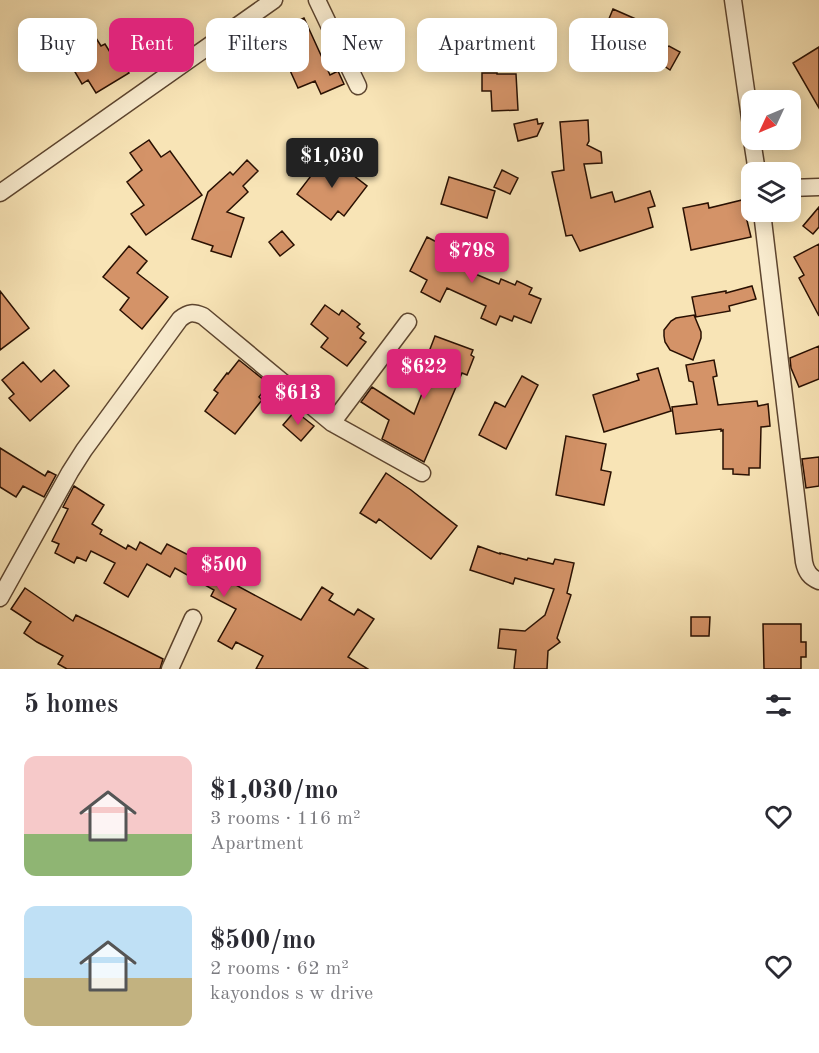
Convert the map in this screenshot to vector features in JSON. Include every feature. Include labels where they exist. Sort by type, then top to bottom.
[{"type":"street","points":[[0,193],[274,0]]},
{"type":"street","points":[[317,0],[358,86]]},
{"type":"street","points":[[733,0],[746,90]]},
{"type":"street","points":[[801,188],[819,187]]},
{"type":"street","points":[[763,222],[805,569],[819,581]]},
{"type":"street","points":[[0,598],[84,450],[186,314],[194,313],[203,316],[332,423],[422,473]]},
{"type":"street","points":[[332,423],[408,322]]},
{"type":"street","points":[[170,669],[193,618]]},
{"type":"building","points":[[613,9],[633,18],[609,18]]},
{"type":"building","points":[[309,29],[321,55],[321,72],[329,72],[330,75],[338,72],[344,84],[321,94],[315,81],[298,88],[291,72],[309,72]]},
{"type":"building","points":[[97,40],[101,46],[105,44],[109,50],[109,72],[129,73],[96,93],[88,80],[82,84],[75,72],[97,72]]},
{"type":"building","points":[[669,46],[680,52],[670,70],[668,69]]},
{"type":"building","points":[[819,47],[819,108],[793,63]]},
{"type":"building","points":[[482,73],[516,74],[518,110],[492,111],[491,91],[482,91]]},
{"type":"building","points":[[537,119],[538,124],[543,123],[537,136],[518,141],[514,124]]},
{"type":"building","points":[[588,120],[589,141],[587,145],[601,152],[602,163],[584,164],[591,198],[612,192],[615,202],[650,191],[655,206],[648,208],[653,227],[580,251],[572,235],[566,236],[552,172],[564,170],[560,122]]},
{"type":"building","points":[[149,140],[161,157],[170,151],[202,195],[146,235],[131,214],[144,205],[127,182],[142,170],[130,153]]},
{"type":"building","points":[[327,155],[367,186],[344,216],[338,211],[331,220],[297,194]]},
{"type":"building","points":[[247,160],[258,171],[243,186],[248,192],[227,212],[244,218],[231,257],[211,251],[213,246],[192,239],[208,192],[230,172],[233,175]]},
{"type":"building","points":[[502,170],[518,178],[510,194],[494,187]]},
{"type":"building","points":[[449,177],[495,191],[487,218],[441,204]]},
{"type":"building","points":[[741,200],[741,222],[747,222],[751,237],[691,250],[683,208],[708,203],[709,208]]},
{"type":"building","points":[[819,207],[819,227],[813,234],[803,226]]},
{"type":"building","points":[[282,231],[294,245],[280,256],[269,242]]},
{"type":"building","points":[[427,237],[477,263],[473,273],[499,284],[501,279],[515,285],[517,281],[532,288],[529,294],[541,299],[531,323],[514,316],[512,321],[500,316],[496,325],[481,318],[486,306],[447,288],[440,302],[421,292],[427,280],[410,271]]},
{"type":"building","points":[[819,244],[819,316],[799,278],[804,275],[794,257]]},
{"type":"building","points":[[129,246],[147,261],[137,273],[168,297],[142,329],[120,310],[129,298],[103,277]]},
{"type":"building","points":[[752,286],[756,299],[729,306],[730,311],[696,317],[692,297],[726,291],[726,293]]},
{"type":"building","points":[[0,291],[29,328],[0,350]]},
{"type":"building","points":[[325,305],[339,315],[342,310],[360,324],[357,327],[364,333],[360,338],[366,342],[347,366],[321,347],[328,338],[311,324]]},
{"type":"building","points":[[694,315],[701,338],[693,360],[670,350],[665,342],[664,330],[676,318]]},
{"type":"building","points":[[435,336],[473,350],[471,355],[474,357],[467,375],[462,373],[424,462],[382,439],[389,420],[361,402],[372,387],[414,414],[430,373],[422,370]]},
{"type":"building","points":[[819,346],[819,379],[799,387],[791,368],[790,358]]},
{"type":"building","points":[[239,360],[269,384],[259,397],[262,400],[235,434],[205,411],[218,393],[214,390]]},
{"type":"building","points":[[714,360],[717,376],[713,377],[718,405],[757,401],[758,406],[768,404],[770,426],[761,427],[760,468],[749,468],[749,475],[733,474],[733,469],[723,469],[723,430],[676,434],[672,407],[697,404],[693,382],[689,381],[686,365]]},
{"type":"building","points":[[23,362],[41,382],[54,370],[69,386],[30,421],[9,398],[14,394],[2,380]]},
{"type":"building","points":[[658,368],[671,411],[604,432],[593,395],[639,380],[637,374]]},
{"type":"building","points":[[522,376],[538,385],[506,449],[479,435],[495,402],[505,407]]},
{"type":"building","points":[[295,411],[314,426],[301,441],[283,425]]},
{"type":"building","points":[[566,436],[606,444],[601,470],[611,472],[604,505],[556,495]]},
{"type":"building","points":[[0,448],[45,476],[48,471],[56,475],[44,497],[23,486],[16,497],[0,487]]},
{"type":"building","points":[[819,457],[819,486],[806,488],[802,459]]},
{"type":"building","points":[[386,473],[457,526],[431,559],[379,519],[376,523],[360,513]]},
{"type":"building","points":[[74,486],[104,505],[92,524],[102,530],[100,534],[126,549],[128,545],[136,550],[140,542],[161,554],[167,544],[208,565],[206,569],[301,620],[322,587],[333,594],[329,600],[354,615],[358,609],[374,619],[348,657],[368,669],[256,669],[263,656],[236,642],[232,649],[218,641],[236,609],[211,596],[214,590],[175,568],[170,577],[147,564],[128,597],[104,583],[115,563],[91,551],[86,561],[77,557],[74,563],[55,553],[59,544],[52,541],[68,509],[63,507]]},
{"type":"building","points":[[478,546],[527,560],[528,558],[553,564],[555,559],[574,563],[567,593],[571,595],[557,638],[560,642],[548,651],[547,669],[514,669],[516,650],[498,648],[500,629],[525,631],[545,615],[554,589],[515,578],[513,584],[470,570]]},
{"type":"building","points":[[25,588],[73,621],[76,615],[163,659],[160,669],[67,669],[58,664],[63,656],[24,633],[31,622],[11,609]]},
{"type":"building","points":[[691,617],[710,617],[709,636],[691,636]]},
{"type":"building","points":[[763,624],[801,624],[801,642],[806,642],[806,657],[801,657],[801,669],[764,669]]}]
